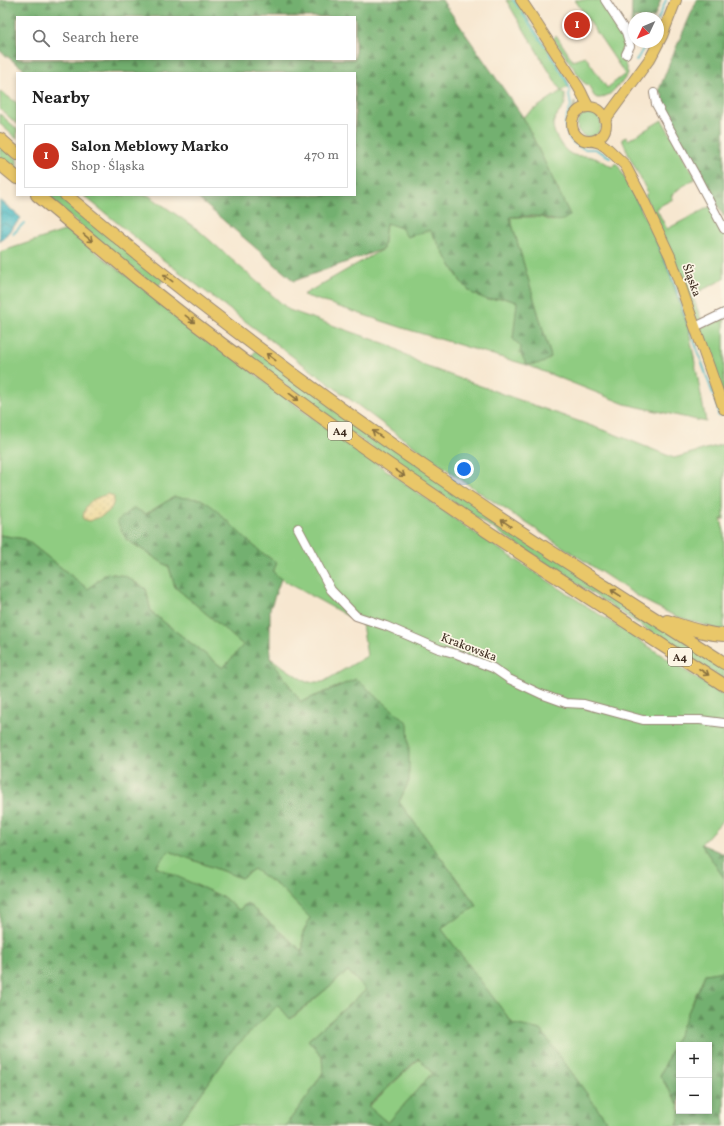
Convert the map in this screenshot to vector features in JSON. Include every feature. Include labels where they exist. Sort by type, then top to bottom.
[{"type":"highway","points":[[0,139],[16,153]]},
{"type":"highway","points":[[0,164],[16,177]]},
{"type":"highway","name":"A4","points":[[38,196],[134,276],[253,367],[352,439],[483,529],[724,685]]},
{"type":"highway","name":"A4","points":[[68,197],[250,342],[356,420],[508,524],[724,663]]},
{"type":"highway","points":[[648,614],[692,630],[724,635]]},
{"type":"main road","points":[[520,0],[593,108],[603,116],[606,124],[604,133],[593,141],[583,140],[575,135],[572,126],[578,106],[572,78]]},
{"type":"main road","points":[[605,120],[642,69],[657,45],[668,24],[676,0]]},
{"type":"main road","points":[[577,112],[581,109],[602,108],[622,95]]},
{"type":"main road","name":"Śląska","points":[[604,133],[623,158],[625,165],[662,238],[676,273],[724,410]]},
{"type":"main road","name":"Śląska","points":[[593,141],[606,146],[625,165]]},
{"type":"street","points":[[605,0],[626,32],[630,46],[626,54]]},
{"type":"street","points":[[654,93],[656,104],[724,229]]},
{"type":"street","points":[[695,327],[724,313]]},
{"type":"street","name":"Krakowska","points":[[298,528],[331,590],[356,616],[386,626],[439,649],[494,668],[509,679],[541,694],[566,703],[584,704],[643,720],[700,720],[724,723]]},
{"type":"green space","points":[[0,0],[442,0],[523,117],[570,215],[560,221],[538,216],[510,217],[551,357],[543,363],[527,365],[520,353],[521,347],[513,339],[517,302],[503,298],[488,300],[473,294],[461,282],[430,230],[407,237],[401,228],[386,223],[383,249],[294,281],[195,196],[356,196],[356,72],[28,72],[0,51]]},
{"type":"green space","points":[[506,0],[516,0],[570,86],[561,91]]},
{"type":"green space","points":[[575,0],[603,0],[628,42],[621,50],[628,74],[610,94],[597,98],[594,96],[589,86],[583,82],[553,38],[556,35],[573,61],[585,56],[607,88],[625,74]]},
{"type":"green space","points":[[632,0],[661,0],[656,12],[632,12]]},
{"type":"green space","points":[[697,0],[724,0],[724,217],[660,102],[663,96],[659,90]]},
{"type":"green space","points":[[0,91],[16,102],[16,123],[0,109]]},
{"type":"green space","points":[[561,91],[565,94],[565,103],[553,125],[553,129],[559,141],[568,152],[573,155],[592,157],[612,167],[616,163],[650,227],[670,275],[689,331],[706,422],[625,404],[527,365],[406,329],[303,295],[383,249],[386,223],[420,232],[430,230],[461,282],[488,300],[503,298],[518,302],[513,339],[551,357],[510,217],[541,217],[552,221],[570,215],[523,117]]},
{"type":"green space","points":[[575,101],[575,107],[569,123],[570,131],[579,141],[592,145],[578,142],[571,136],[569,131],[568,121],[569,116]]},
{"type":"green space","points":[[589,113],[598,116],[601,125],[598,134],[589,137],[580,134],[577,125],[580,116]]},
{"type":"green space","points":[[0,114],[16,128],[16,138],[0,124]]},
{"type":"green space","points":[[662,120],[696,178],[680,188],[671,196],[673,199],[656,208],[667,229],[711,206],[724,232],[724,279],[692,295],[702,321],[697,322],[645,195],[648,193],[622,139],[626,137],[628,140]]},
{"type":"green space","points":[[0,144],[16,158],[16,171],[0,157]]},
{"type":"green space","points":[[44,196],[61,196],[164,279],[157,288]]},
{"type":"green space","points":[[84,196],[149,196],[197,229],[289,310],[389,345],[425,366],[614,434],[674,458],[724,444],[724,519],[721,519],[724,532],[724,629],[720,630],[675,616],[645,601],[476,490],[391,430],[158,256]]},
{"type":"green space","points":[[67,230],[306,413],[469,529],[724,696],[724,819],[701,844],[724,878],[724,971],[705,974],[660,1076],[676,1100],[676,1114],[680,1114],[677,1126],[610,1126],[541,1030],[513,1024],[441,928],[477,906],[399,802],[409,781],[356,679],[301,702],[270,658],[306,682],[323,682],[367,656],[362,624],[281,579],[273,572],[277,563],[247,540],[174,497],[146,514],[126,539],[169,567],[175,587],[244,645],[223,668],[151,612],[146,589],[125,576],[107,573],[88,589],[25,539],[0,535],[0,252]]},
{"type":"green space","points":[[724,318],[724,399],[699,328]]},
{"type":"green space","points":[[256,350],[724,668],[724,680],[389,460],[250,359]]},
{"type":"green space","points":[[174,497],[201,499],[213,507],[261,552],[277,563],[273,572],[281,579],[270,609],[270,658],[301,702],[356,679],[408,723],[409,781],[399,802],[477,906],[441,928],[513,1024],[541,1030],[610,1126],[285,1126],[308,1096],[323,1072],[322,1056],[308,1040],[366,990],[348,971],[290,1019],[278,1005],[232,1050],[178,1126],[0,1126],[0,535],[25,539],[88,589],[107,573],[125,576],[146,589],[151,612],[223,668],[243,645],[175,587],[169,567],[126,539],[117,521],[134,508],[146,514]],"holes":[[[169,851],[241,878],[254,869],[282,889],[310,918],[303,933],[303,952],[247,903],[239,910],[223,897],[156,867]],[[419,1058],[432,1073],[388,1123],[368,1106]]]},
{"type":"green space","points":[[701,844],[724,854],[724,878]]},
{"type":"green space","points":[[169,851],[241,878],[254,869],[282,889],[310,918],[303,933],[303,952],[247,903],[239,910],[223,897],[155,867]]},
{"type":"green space","points":[[348,971],[366,990],[308,1040],[322,1056],[323,1072],[308,1096],[285,1126],[178,1126],[232,1050],[278,1005],[291,1019]]},
{"type":"green space","points":[[724,971],[724,1126],[677,1126],[680,1114],[712,1114],[712,1042],[676,1042],[676,1100],[660,1076],[705,974]]},
{"type":"green space","points":[[420,1058],[432,1073],[388,1123],[368,1107]]},
{"type":"sand","points":[[109,494],[114,497],[112,507],[106,513],[90,521],[83,519],[85,508],[94,499]]},
{"type":"water","points":[[0,200],[21,218],[0,242]]},
{"type":"waterway","points":[[513,0],[519,8]]},
{"type":"waterway","points":[[661,12],[666,0]]},
{"type":"waterway","points":[[522,13],[545,46]]},
{"type":"waterway","points":[[636,61],[644,48]]},
{"type":"waterway","points":[[549,52],[570,89],[569,95],[571,106],[565,121],[565,127],[569,138],[578,146],[585,149],[595,149],[610,157]]},
{"type":"waterway","points":[[635,193],[641,207]]},
{"type":"waterway","points":[[13,234],[24,223]]},
{"type":"waterway","points":[[657,240],[668,266],[716,403],[718,416]]},
{"type":"place","name":"Salon Meblowy Marko","points":[[577,25]]}]
